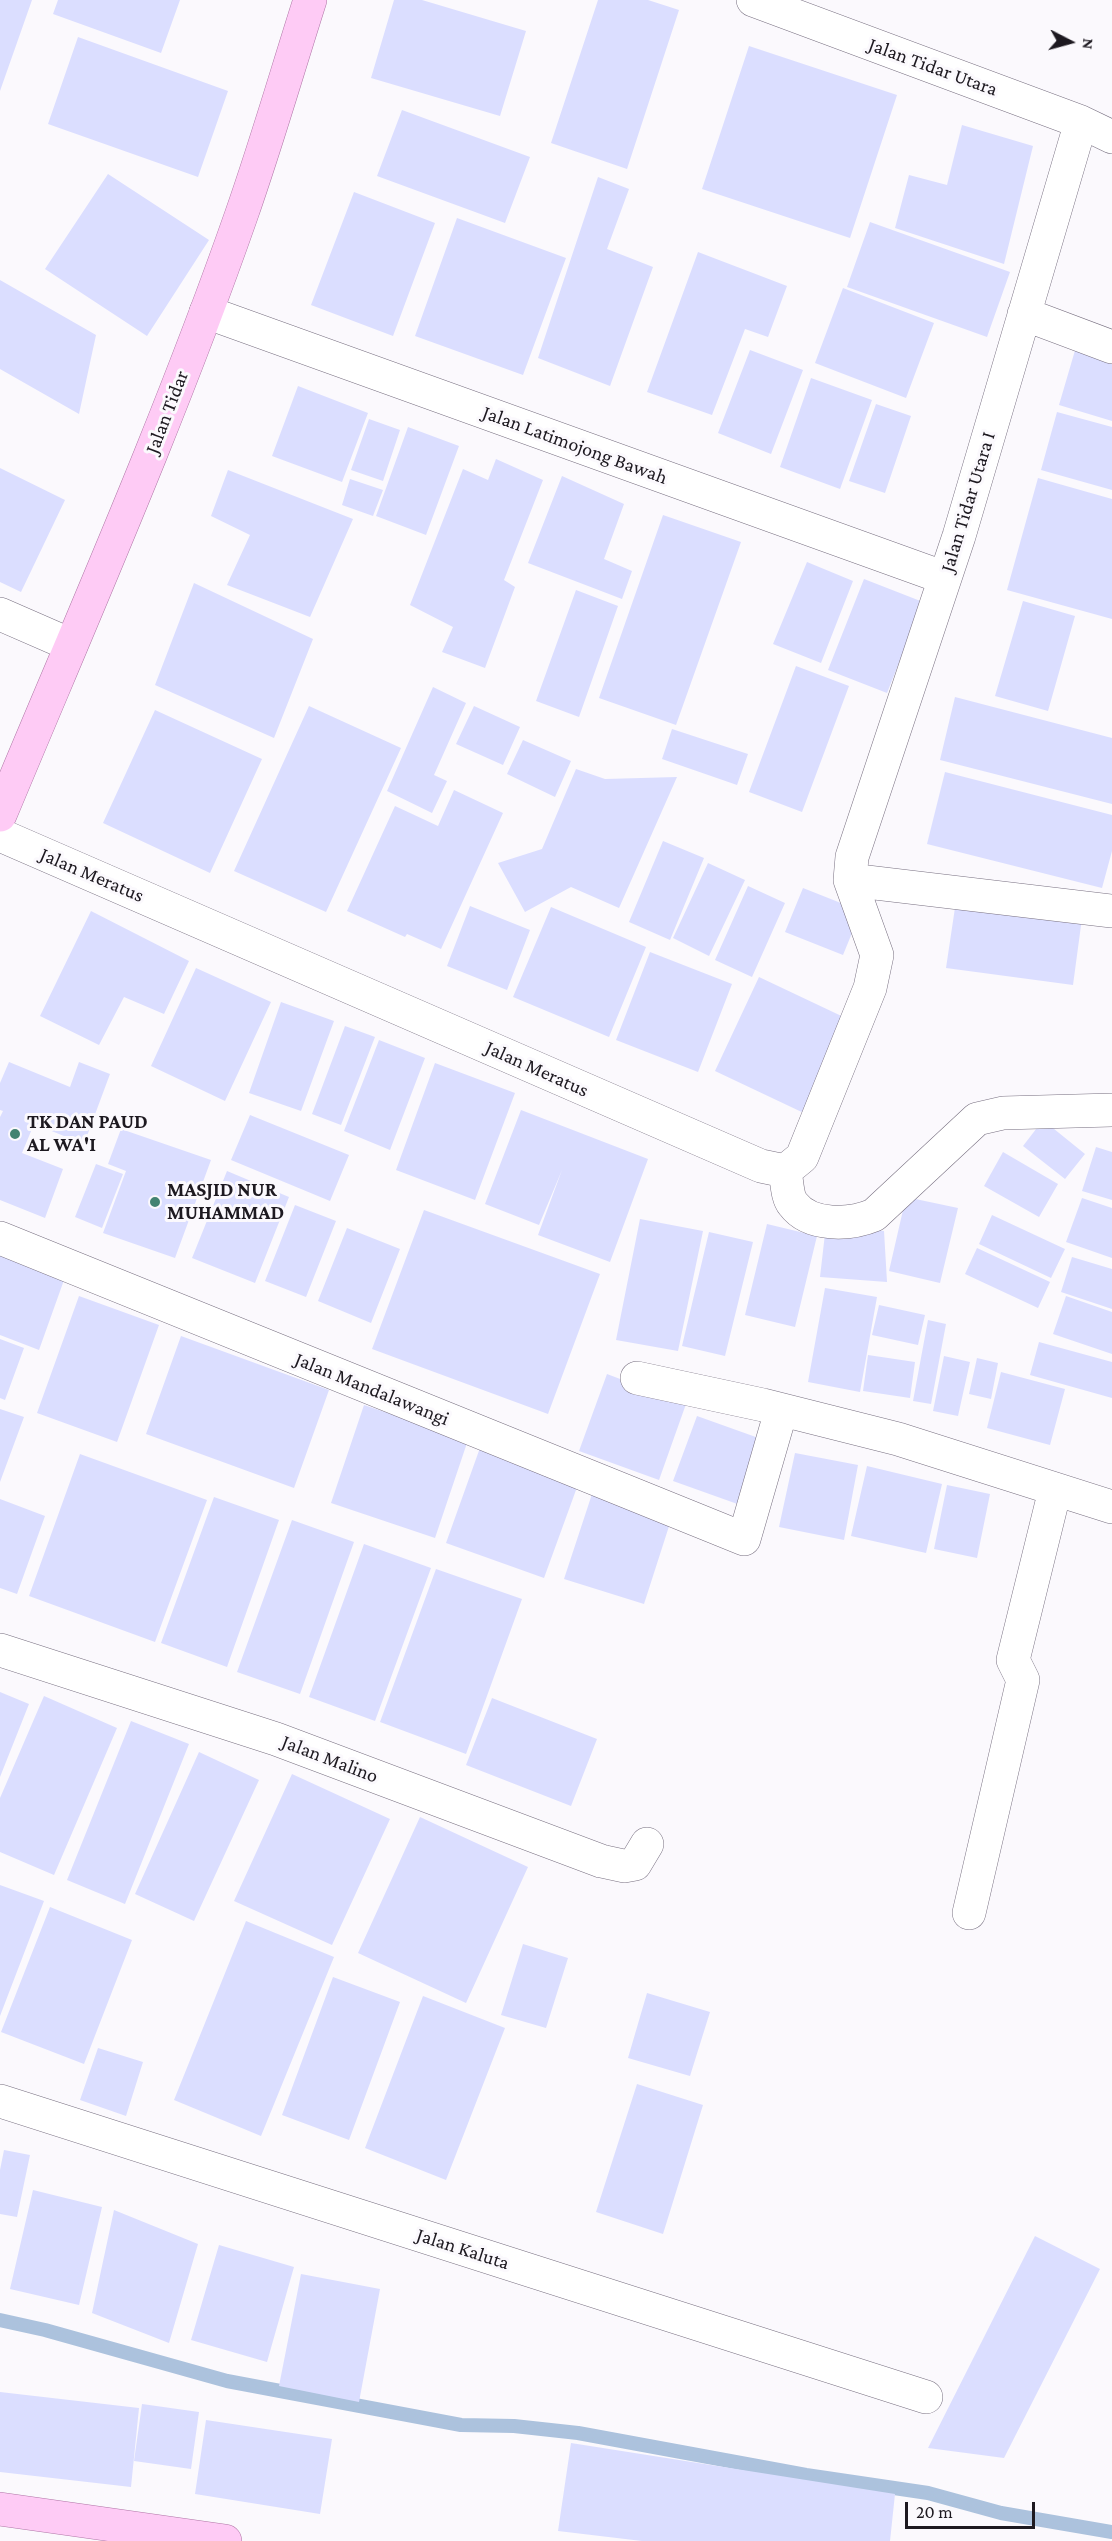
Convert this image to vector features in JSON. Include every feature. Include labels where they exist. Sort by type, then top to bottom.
[{"type":"main road","name":"Jalan Tidar","points":[[0,814],[139,484],[206,312],[242,215],[310,0]]},
{"type":"main road","points":[[0,2509],[225,2541]]},
{"type":"street","name":"Jalan Tidar Utara","points":[[753,0],[1080,122],[1112,137]]},
{"type":"street","name":"Jalan Tidar Utara I","points":[[850,880],[852,857],[959,536],[1080,122]]},
{"type":"street","name":"Jalan Latimojong Bawah","points":[[206,312],[945,578]]},
{"type":"street","points":[[1024,314],[1112,347]]},
{"type":"street","points":[[0,614],[71,645]]},
{"type":"street","name":"Jalan Meratus","points":[[0,835],[761,1166],[785,1172]]},
{"type":"street","points":[[1112,911],[850,880],[877,955],[870,988],[802,1156],[785,1172],[791,1203],[802,1213],[816,1219],[852,1221],[874,1215],[977,1119],[1003,1113],[1112,1110]]},
{"type":"street","name":"Jalan Mandalawangi","points":[[0,1238],[744,1539],[781,1411]]},
{"type":"street","points":[[637,1378],[763,1405],[898,1439],[1112,1508]]},
{"type":"street","points":[[969,1913],[1023,1680],[1012,1660],[1055,1490]]},
{"type":"street","name":"Jalan Malino","points":[[0,1650],[276,1739],[600,1861],[624,1866],[635,1864],[647,1844]]},
{"type":"street","name":"Jalan Kaluta","points":[[0,2101],[926,2397]]},
{"type":"building","points":[[0,0],[32,0],[0,91]]},
{"type":"building","points":[[58,0],[180,0],[161,53],[53,14]]},
{"type":"building","points":[[394,0],[422,0],[526,31],[500,116],[371,78]]},
{"type":"building","points":[[598,0],[648,0],[679,10],[627,169],[551,143]]},
{"type":"building","points":[[78,37],[228,91],[198,177],[48,124]]},
{"type":"building","points":[[749,46],[897,95],[850,238],[702,189]]},
{"type":"building","points":[[402,110],[530,157],[505,223],[377,176]]},
{"type":"building","points":[[962,125],[1033,146],[1004,264],[895,228],[909,175],[947,185]]},
{"type":"building","points":[[108,174],[209,240],[147,336],[45,269]]},
{"type":"building","points":[[598,177],[629,189],[607,249],[653,267],[610,386],[538,358]]},
{"type":"building","points":[[354,192],[435,223],[393,336],[311,305]]},
{"type":"building","points":[[457,218],[566,258],[523,375],[415,336]]},
{"type":"building","points":[[870,222],[1010,272],[987,337],[847,287]]},
{"type":"building","points":[[698,252],[787,286],[768,337],[745,329],[712,415],[647,392]]},
{"type":"building","points":[[0,280],[96,335],[79,414],[0,369]]},
{"type":"building","points":[[843,288],[934,323],[906,398],[815,363]]},
{"type":"building","points":[[1076,347],[1112,358],[1112,421],[1059,405]]},
{"type":"building","points":[[750,350],[803,370],[771,454],[718,433]]},
{"type":"building","points":[[811,378],[872,400],[840,489],[780,467]]},
{"type":"building","points":[[298,386],[368,413],[342,482],[272,456]]},
{"type":"building","points":[[876,404],[911,416],[885,493],[849,481]]},
{"type":"building","points":[[1057,412],[1112,427],[1112,490],[1041,470]]},
{"type":"building","points":[[369,419],[400,430],[383,481],[351,470]]},
{"type":"building","points":[[408,427],[459,446],[426,535],[376,516]]},
{"type":"building","points":[[496,459],[543,480],[504,580],[515,587],[485,668],[442,652],[453,627],[410,605],[463,469],[488,480]]},
{"type":"building","points":[[0,468],[65,500],[21,592],[0,582]]},
{"type":"building","points":[[228,470],[353,519],[310,617],[227,585],[250,535],[211,516]]},
{"type":"building","points":[[562,476],[624,504],[604,559],[632,571],[622,599],[528,563]]},
{"type":"building","points":[[1038,478],[1112,499],[1112,619],[1007,590]]},
{"type":"building","points":[[350,479],[383,490],[373,516],[342,505]]},
{"type":"building","points":[[663,515],[741,542],[676,725],[599,698]]},
{"type":"building","points":[[807,562],[853,581],[821,663],[773,644]]},
{"type":"building","points":[[864,579],[923,602],[887,693],[828,670]]},
{"type":"building","points":[[194,583],[313,639],[274,738],[155,685]]},
{"type":"building","points":[[576,590],[618,606],[579,717],[536,701]]},
{"type":"building","points":[[1023,601],[1075,616],[1048,711],[995,696]]},
{"type":"building","points":[[796,666],[849,686],[802,812],[749,792]]},
{"type":"building","points":[[433,687],[466,703],[434,775],[447,781],[432,813],[387,791]]},
{"type":"building","points":[[955,697],[1112,738],[1112,804],[940,760]]},
{"type":"building","points":[[309,706],[401,748],[326,912],[234,871]]},
{"type":"building","points":[[474,706],[520,727],[503,765],[456,744]]},
{"type":"building","points":[[155,710],[262,759],[210,873],[103,823]]},
{"type":"building","points":[[672,729],[748,754],[737,785],[662,759]]},
{"type":"building","points":[[523,740],[571,761],[555,797],[507,774]]},
{"type":"building","points":[[576,769],[605,779],[677,777],[619,908],[571,887],[525,912],[498,863],[542,849]]},
{"type":"building","points":[[945,772],[1112,815],[1112,851],[1102,888],[927,844]]},
{"type":"building","points":[[454,790],[503,813],[441,949],[407,934],[405,937],[347,911],[395,806],[438,826]]},
{"type":"building","points":[[663,841],[704,858],[670,940],[629,922]]},
{"type":"building","points":[[708,863],[745,880],[709,956],[673,938]]},
{"type":"building","points":[[748,886],[785,903],[752,977],[715,960]]},
{"type":"building","points":[[803,888],[861,911],[843,955],[785,932]]},
{"type":"building","points":[[956,901],[1082,918],[1073,985],[946,968]]},
{"type":"building","points":[[470,906],[530,930],[507,990],[447,966]]},
{"type":"building","points":[[551,907],[646,947],[609,1037],[513,997]]},
{"type":"building","points":[[91,911],[189,961],[164,1014],[124,997],[99,1045],[40,1016]]},
{"type":"building","points":[[650,952],[732,984],[698,1072],[616,1040]]},
{"type":"building","points":[[196,968],[271,1002],[225,1101],[151,1066]]},
{"type":"building","points":[[759,977],[852,1021],[808,1115],[715,1071]]},
{"type":"building","points":[[281,1002],[334,1021],[301,1111],[249,1093]]},
{"type":"building","points":[[345,1026],[375,1037],[341,1125],[312,1114]]},
{"type":"building","points":[[379,1040],[425,1058],[390,1150],[344,1131]]},
{"type":"building","name":"TK DAN PAUD AL WA'I","points":[[9,1062],[70,1087],[79,1062],[110,1074],[84,1144],[34,1124],[22,1153],[63,1169],[45,1218],[0,1200],[0,1117],[3,1111],[0,1110],[0,1083]]},
{"type":"building","points":[[435,1063],[515,1093],[475,1200],[396,1170]]},
{"type":"building","points":[[521,1110],[648,1159],[610,1262],[538,1235],[562,1170],[539,1225],[485,1204]]},
{"type":"building","points":[[250,1115],[349,1155],[330,1201],[231,1160]]},
{"type":"building","points":[[1043,1120],[1085,1154],[1065,1179],[1023,1146]]},
{"type":"building","name":"MASJID NUR MUHAMMAD","points":[[121,1129],[211,1160],[175,1258],[103,1233],[126,1171],[108,1164]]},
{"type":"building","points":[[1096,1147],[1112,1152],[1112,1200],[1082,1191]]},
{"type":"building","points":[[1003,1152],[1058,1184],[1039,1217],[984,1186]]},
{"type":"building","points":[[96,1164],[123,1174],[102,1228],[75,1217]]},
{"type":"building","points":[[227,1171],[289,1197],[255,1283],[192,1258]]},
{"type":"building","points":[[906,1197],[958,1208],[940,1283],[889,1271]]},
{"type":"building","points":[[1082,1198],[1112,1208],[1112,1258],[1066,1242]]},
{"type":"building","points":[[295,1205],[336,1221],[306,1297],[265,1281]]},
{"type":"building","points":[[424,1210],[600,1274],[548,1414],[372,1349]]},
{"type":"building","points":[[992,1215],[1065,1249],[1051,1278],[979,1244]]},
{"type":"building","points":[[640,1219],[703,1231],[678,1351],[616,1340]]},
{"type":"building","points":[[767,1224],[817,1236],[795,1327],[745,1315]]},
{"type":"building","points":[[826,1225],[884,1231],[887,1282],[820,1277]]},
{"type":"building","points":[[347,1228],[400,1249],[371,1323],[318,1301]]},
{"type":"building","points":[[709,1232],[753,1242],[725,1356],[682,1346]]},
{"type":"building","points":[[977,1248],[1050,1282],[1038,1308],[965,1274]]},
{"type":"building","points":[[0,1255],[64,1280],[39,1350],[0,1335]]},
{"type":"building","points":[[1072,1257],[1112,1269],[1112,1309],[1061,1292]]},
{"type":"building","points":[[825,1288],[877,1297],[860,1392],[808,1382]]},
{"type":"building","points":[[79,1296],[159,1325],[117,1442],[37,1413]]},
{"type":"building","points":[[1066,1296],[1112,1312],[1112,1354],[1053,1334]]},
{"type":"building","points":[[879,1305],[925,1315],[918,1345],[872,1335]]},
{"type":"building","points":[[928,1320],[946,1324],[931,1404],[913,1401]]},
{"type":"building","points":[[181,1336],[329,1390],[294,1488],[146,1434]]},
{"type":"building","points":[[0,1339],[24,1348],[5,1400],[0,1398]]},
{"type":"building","points":[[1039,1342],[1112,1362],[1112,1398],[1030,1375]]},
{"type":"building","points":[[868,1355],[915,1362],[910,1398],[863,1391]]},
{"type":"building","points":[[944,1356],[970,1362],[958,1416],[933,1411]]},
{"type":"building","points":[[977,1358],[998,1363],[991,1399],[969,1394]]},
{"type":"building","points":[[1001,1372],[1065,1389],[1050,1445],[987,1428]]},
{"type":"building","points":[[607,1374],[686,1404],[659,1480],[579,1451]]},
{"type":"building","points":[[364,1405],[468,1440],[435,1538],[331,1503]]},
{"type":"building","points":[[0,1409],[24,1417],[0,1482]]},
{"type":"building","points":[[697,1416],[767,1441],[743,1506],[673,1481]]},
{"type":"building","points":[[481,1445],[580,1479],[544,1578],[446,1543]]},
{"type":"building","points":[[795,1453],[858,1465],[844,1540],[779,1527]]},
{"type":"building","points":[[80,1454],[207,1500],[155,1642],[29,1596]]},
{"type":"building","points":[[867,1466],[942,1484],[926,1553],[851,1536]]},
{"type":"building","points":[[947,1485],[990,1494],[977,1558],[934,1549]]},
{"type":"building","points":[[592,1494],[671,1520],[644,1604],[564,1579]]},
{"type":"building","points":[[214,1497],[279,1520],[227,1667],[161,1643]]},
{"type":"building","points":[[0,1499],[45,1516],[17,1594],[0,1588]]},
{"type":"building","points":[[292,1520],[354,1542],[300,1694],[237,1672]]},
{"type":"building","points":[[364,1544],[431,1568],[375,1721],[309,1697]]},
{"type":"building","points":[[436,1569],[522,1599],[466,1754],[380,1722]]},
{"type":"building","points":[[0,1692],[29,1704],[0,1777]]},
{"type":"building","points":[[44,1696],[117,1728],[54,1875],[0,1852],[0,1798]]},
{"type":"building","points":[[492,1698],[597,1739],[571,1806],[466,1765]]},
{"type":"building","points":[[131,1721],[189,1744],[125,1904],[67,1880]]},
{"type":"building","points":[[199,1752],[259,1780],[194,1921],[135,1894]]},
{"type":"building","points":[[292,1774],[390,1819],[332,1945],[234,1901]]},
{"type":"building","points":[[420,1817],[528,1867],[466,2003],[358,1953]]},
{"type":"building","points":[[0,1885],[44,1901],[0,2016]]},
{"type":"building","points":[[50,1907],[132,1940],[84,2064],[1,2032]]},
{"type":"building","points":[[246,1921],[334,1957],[261,2136],[174,2100]]},
{"type":"building","points":[[523,1944],[568,1958],[546,2028],[501,2015]]},
{"type":"building","points":[[333,1977],[400,2002],[349,2140],[282,2115]]},
{"type":"building","points":[[647,1993],[710,2012],[690,2076],[628,2058]]},
{"type":"building","points":[[423,1996],[505,2028],[446,2180],[365,2148]]},
{"type":"building","points":[[98,2048],[143,2062],[126,2116],[80,2100]]},
{"type":"building","points":[[637,2084],[703,2105],[663,2234],[596,2212]]},
{"type":"building","points":[[4,2150],[30,2155],[17,2217],[0,2214],[0,2170]]},
{"type":"building","points":[[33,2190],[102,2207],[79,2305],[10,2289]]},
{"type":"building","points":[[114,2210],[198,2244],[169,2343],[92,2313]]},
{"type":"building","points":[[1035,2236],[1100,2269],[1004,2458],[928,2448]]},
{"type":"building","points":[[219,2245],[294,2267],[267,2362],[191,2340]]},
{"type":"building","points":[[301,2274],[380,2289],[359,2402],[279,2386]]},
{"type":"building","points":[[0,2392],[139,2408],[131,2487],[0,2472]]},
{"type":"building","points":[[142,2404],[199,2412],[191,2469],[134,2461]]},
{"type":"building","points":[[206,2420],[332,2439],[320,2514],[195,2494]]},
{"type":"building","points":[[571,2443],[895,2494],[890,2541],[642,2541],[558,2531]]},
{"type":"waterway","points":[[0,2320],[45,2330],[227,2381],[461,2425],[514,2426],[578,2433],[806,2475],[928,2493],[1001,2513],[1112,2532]]},
{"type":"place","name":"TK DAN PAUD AL WA'I","points":[[15,1134]]},
{"type":"place","name":"MASJID NUR MUHAMMAD","points":[[155,1202]]}]
